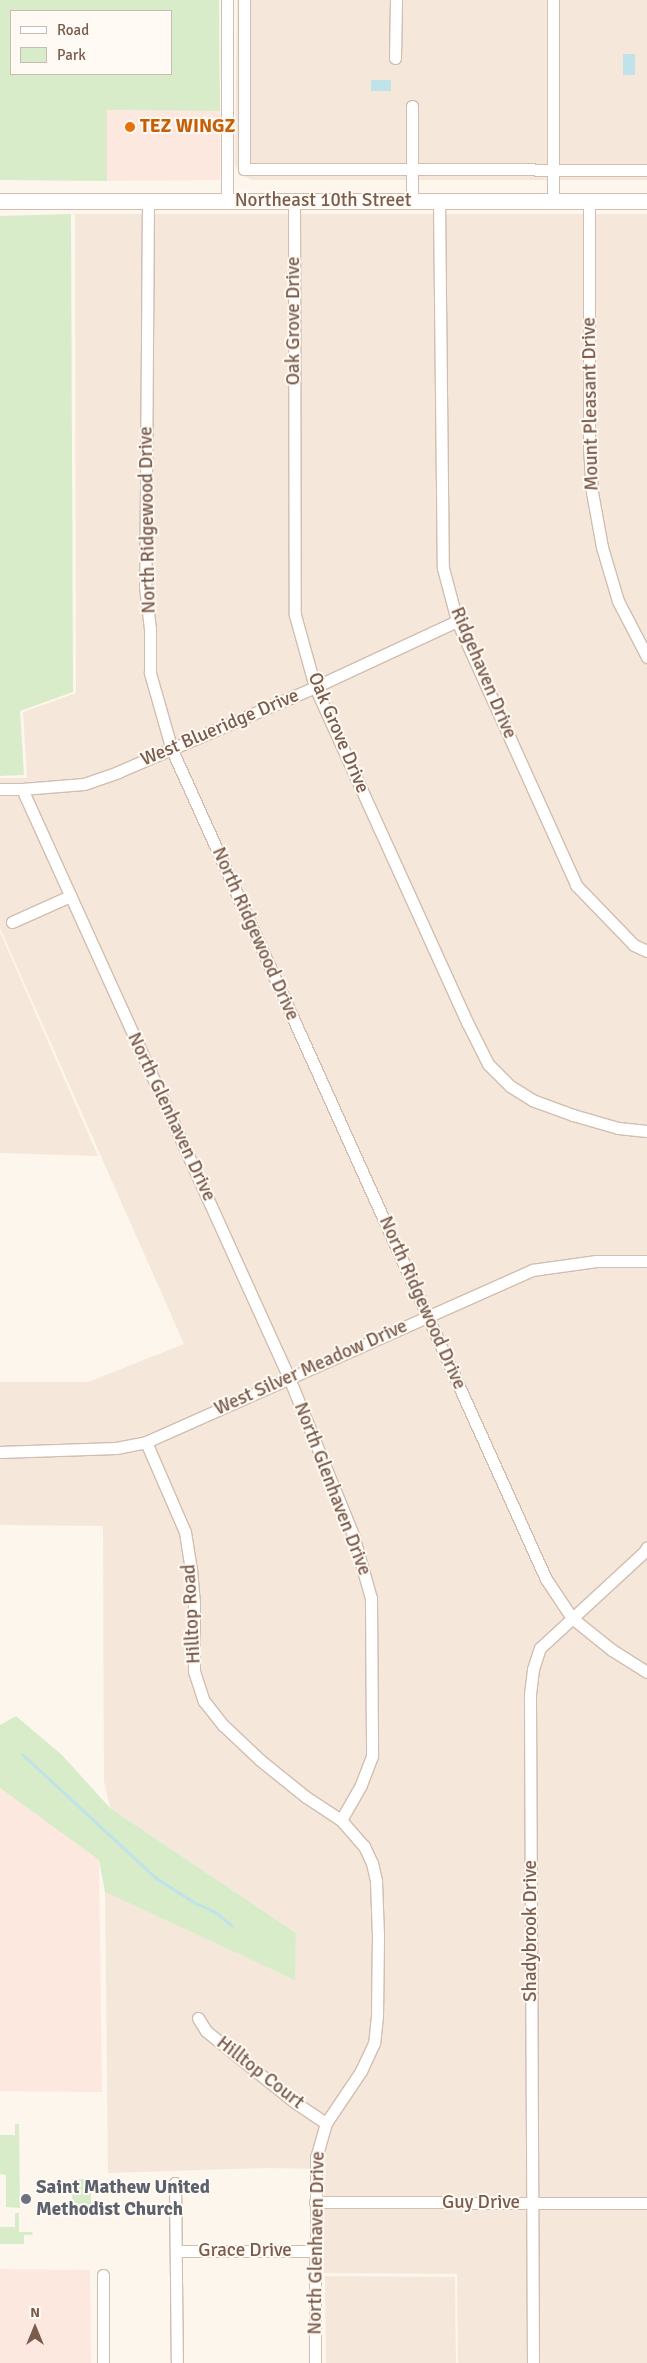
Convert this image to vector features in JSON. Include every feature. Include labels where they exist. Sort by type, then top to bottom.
[{"type":"main road","name":"Northeast 10th Street","points":[[0,201],[647,201]]},
{"type":"street","points":[[226,0],[227,200]]},
{"type":"street","points":[[244,0],[244,170],[647,170]]},
{"type":"street","points":[[395,58],[396,0]]},
{"type":"street","points":[[553,0],[554,201]]},
{"type":"street","points":[[412,106],[412,201]]},
{"type":"street","name":"North Ridgewood Drive","points":[[148,200],[145,586],[150,629],[150,673],[172,750],[546,1579],[572,1618],[612,1650],[647,1672]]},
{"type":"street","name":"Oak Grove Drive","points":[[294,201],[295,615],[315,687],[462,1013],[488,1064],[510,1086],[532,1100],[573,1115],[618,1128],[647,1131]]},
{"type":"street","name":"Ridgehaven Drive","points":[[439,201],[443,568],[457,621],[576,885],[634,945],[647,951]]},
{"type":"street","name":"Mount Pleasant Drive","points":[[589,201],[589,448],[592,492],[602,547],[618,600],[647,657]]},
{"type":"street","name":"West Blueridge Drive","points":[[0,789],[84,784],[172,750],[315,687],[457,621]]},
{"type":"street","name":"North Glenhaven Drive","points":[[22,789],[290,1378],[353,1535],[372,1598],[372,1756],[362,1785],[341,1820],[364,1846],[372,1863],[376,1881],[378,1934],[377,2016],[374,2043],[362,2071],[326,2123],[316,2157],[315,2363]]},
{"type":"street","points":[[12,922],[70,896]]},
{"type":"street","name":"West Silver Meadow Drive","points":[[0,1452],[116,1448],[146,1442],[532,1270],[596,1261],[647,1261]]},
{"type":"street","name":"Hilltop Road","points":[[146,1442],[185,1532],[194,1603],[194,1671],[204,1701],[223,1725],[260,1760],[306,1797],[341,1820]]},
{"type":"street","name":"Shadybrook Drive","points":[[533,2363],[530,1694],[533,1669],[540,1648],[645,1552],[647,1546]]},
{"type":"street","name":"Hilltop Court","points":[[198,2018],[206,2031],[296,2103],[326,2123]]},
{"type":"street","points":[[176,2184],[177,2363]]},
{"type":"street","name":"Guy Drive","points":[[315,2202],[647,2203]]},
{"type":"street","name":"Grace Drive","points":[[176,2250],[315,2251]]},
{"type":"street","points":[[103,2275],[103,2363]]},
{"type":"shaded area","points":[[237,0],[647,0],[647,180],[252,180],[240,175],[235,165]]},
{"type":"shaded area","points":[[107,110],[220,111],[220,180],[107,181]]},
{"type":"shaded area","points":[[75,214],[647,214],[647,2363],[458,2363],[457,2274],[324,2273],[324,2169],[266,2168],[108,2173],[105,1892],[294,1979],[296,1933],[110,1808],[104,1781],[103,1526],[0,1525],[0,1382],[88,1382],[184,1344],[0,928],[0,778],[27,778],[23,712],[76,693]]},
{"type":"shaded area","points":[[0,932],[98,1156],[0,1153]]},
{"type":"shaded area","points":[[0,1788],[99,1860],[102,2092],[0,2091]]},
{"type":"shaded area","points":[[0,2269],[90,2270],[91,2363],[0,2363]]},
{"type":"shaded area","points":[[325,2276],[455,2277],[456,2363],[326,2363]]},
{"type":"green space","points":[[0,0],[219,0],[220,111],[107,110],[107,181],[0,180]]},
{"type":"green space","points":[[71,214],[73,692],[20,711],[24,775],[0,776],[0,216]]},
{"type":"green space","points":[[16,1716],[62,1755],[110,1808],[296,1933],[295,1980],[105,1892],[99,1860],[0,1788],[0,1725]]},
{"type":"green space","points":[[15,2124],[19,2124],[20,2208],[6,2207],[6,2175],[0,2174],[0,2135],[15,2135]]},
{"type":"green space","points":[[72,2179],[91,2179],[91,2215],[72,2215]]},
{"type":"green space","points":[[15,2213],[19,2213],[19,2232],[32,2232],[33,2235],[24,2235],[24,2244],[0,2244],[0,2227],[15,2227]]},
{"type":"water","points":[[623,54],[635,54],[635,75],[623,75]]},
{"type":"water","points":[[371,80],[391,80],[391,91],[371,91]]},
{"type":"waterway","points":[[22,1754],[156,1878],[195,1903],[215,1912],[231,1925]]},
{"type":"place","name":"TEZ WINGZ","points":[[130,127]]},
{"type":"place","name":"Saint Mathew United Methodist Church","points":[[26,2199]]}]
